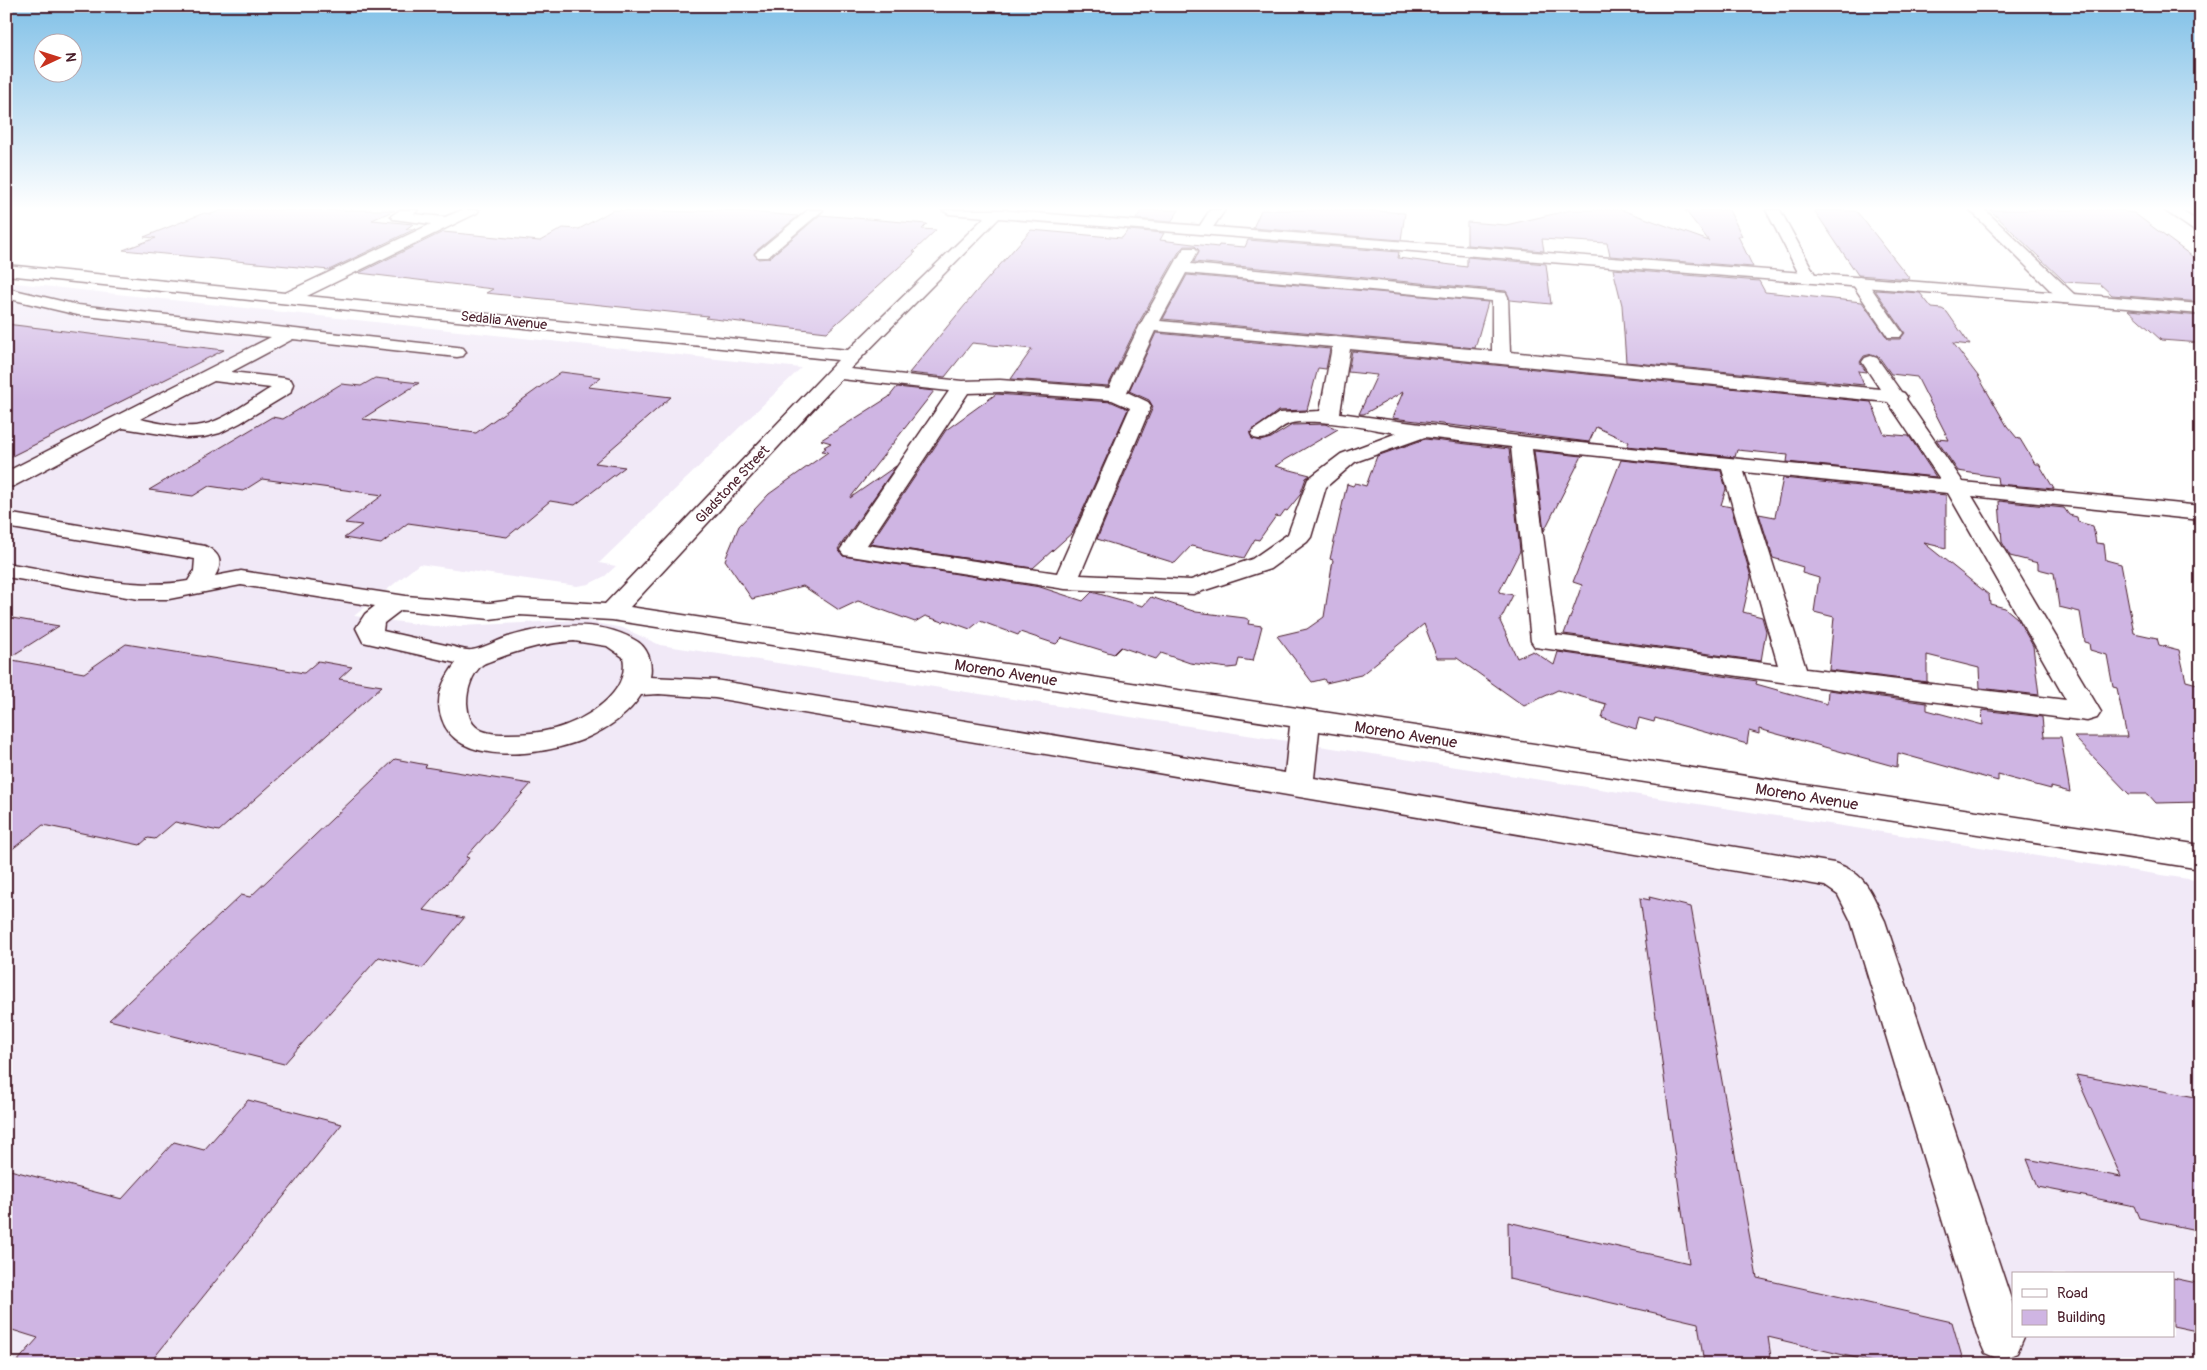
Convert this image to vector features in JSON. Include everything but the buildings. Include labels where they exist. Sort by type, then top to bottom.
[{"type":"street","name":"Sedalia Avenue","points":[[46,274],[852,356]]},
{"type":"street","points":[[288,298],[338,274]]},
{"type":"street","name":"Gladstone Street","points":[[612,612],[835,373],[935,274]]},
{"type":"street","points":[[1116,394],[1149,325],[1179,274]]},
{"type":"street","points":[[1245,274],[1500,298],[1501,357]]},
{"type":"street","points":[[1758,274],[2201,309]]},
{"type":"street","points":[[1807,274],[1809,278]]},
{"type":"street","points":[[2043,274],[2069,299]]},
{"type":"street","points":[[1859,282],[1894,333]]},
{"type":"street","points":[[6,293],[78,310],[458,352]]},
{"type":"street","points":[[1149,325],[1501,357],[1897,397]]},
{"type":"street","points":[[6,481],[290,334]]},
{"type":"street","points":[[1329,417],[1342,342]]},
{"type":"street","points":[[1521,442],[1544,642],[1795,676],[2087,712],[1955,486],[1897,397],[1871,362]]},
{"type":"street","points":[[835,373],[962,387],[1000,386],[1116,394],[1141,406],[1065,582]]},
{"type":"street","points":[[120,422],[190,432],[204,431],[217,426],[283,390],[284,384],[212,375]]},
{"type":"street","points":[[962,387],[852,550],[1065,582],[1193,587],[1261,564],[1299,537],[1316,484],[1348,458],[1423,431]]},
{"type":"street","points":[[1261,434],[1286,417],[1329,417],[1423,431],[1521,442],[2193,512],[2201,528]]},
{"type":"street","points":[[1731,463],[1795,676]]},
{"type":"street","points":[[6,520],[197,551],[207,556],[206,571],[197,586]]},
{"type":"street","name":"Moreno Avenue","points":[[6,570],[139,592],[169,592],[241,578],[397,602],[490,611],[518,607],[612,612],[2201,857]]},
{"type":"street","points":[[397,602],[374,619],[369,628],[372,636],[473,659],[530,639],[560,634],[586,634],[610,637],[625,644],[637,654],[640,669],[632,687],[622,702],[584,728],[562,736],[512,745],[486,743],[468,736],[454,721],[452,704],[456,685],[473,659]]},
{"type":"street","points":[[632,687],[659,684],[715,689],[1834,875],[1850,887],[1868,921],[2001,1337]]},
{"type":"street","points":[[1298,785],[1304,748],[1305,718]]},
{"type":"shaded area","points":[[6,282],[801,368],[599,563],[616,566],[605,576],[589,584],[577,586],[419,564],[354,616],[440,627],[580,620],[623,628],[660,645],[2201,881],[2201,1364],[6,1364]]}]
